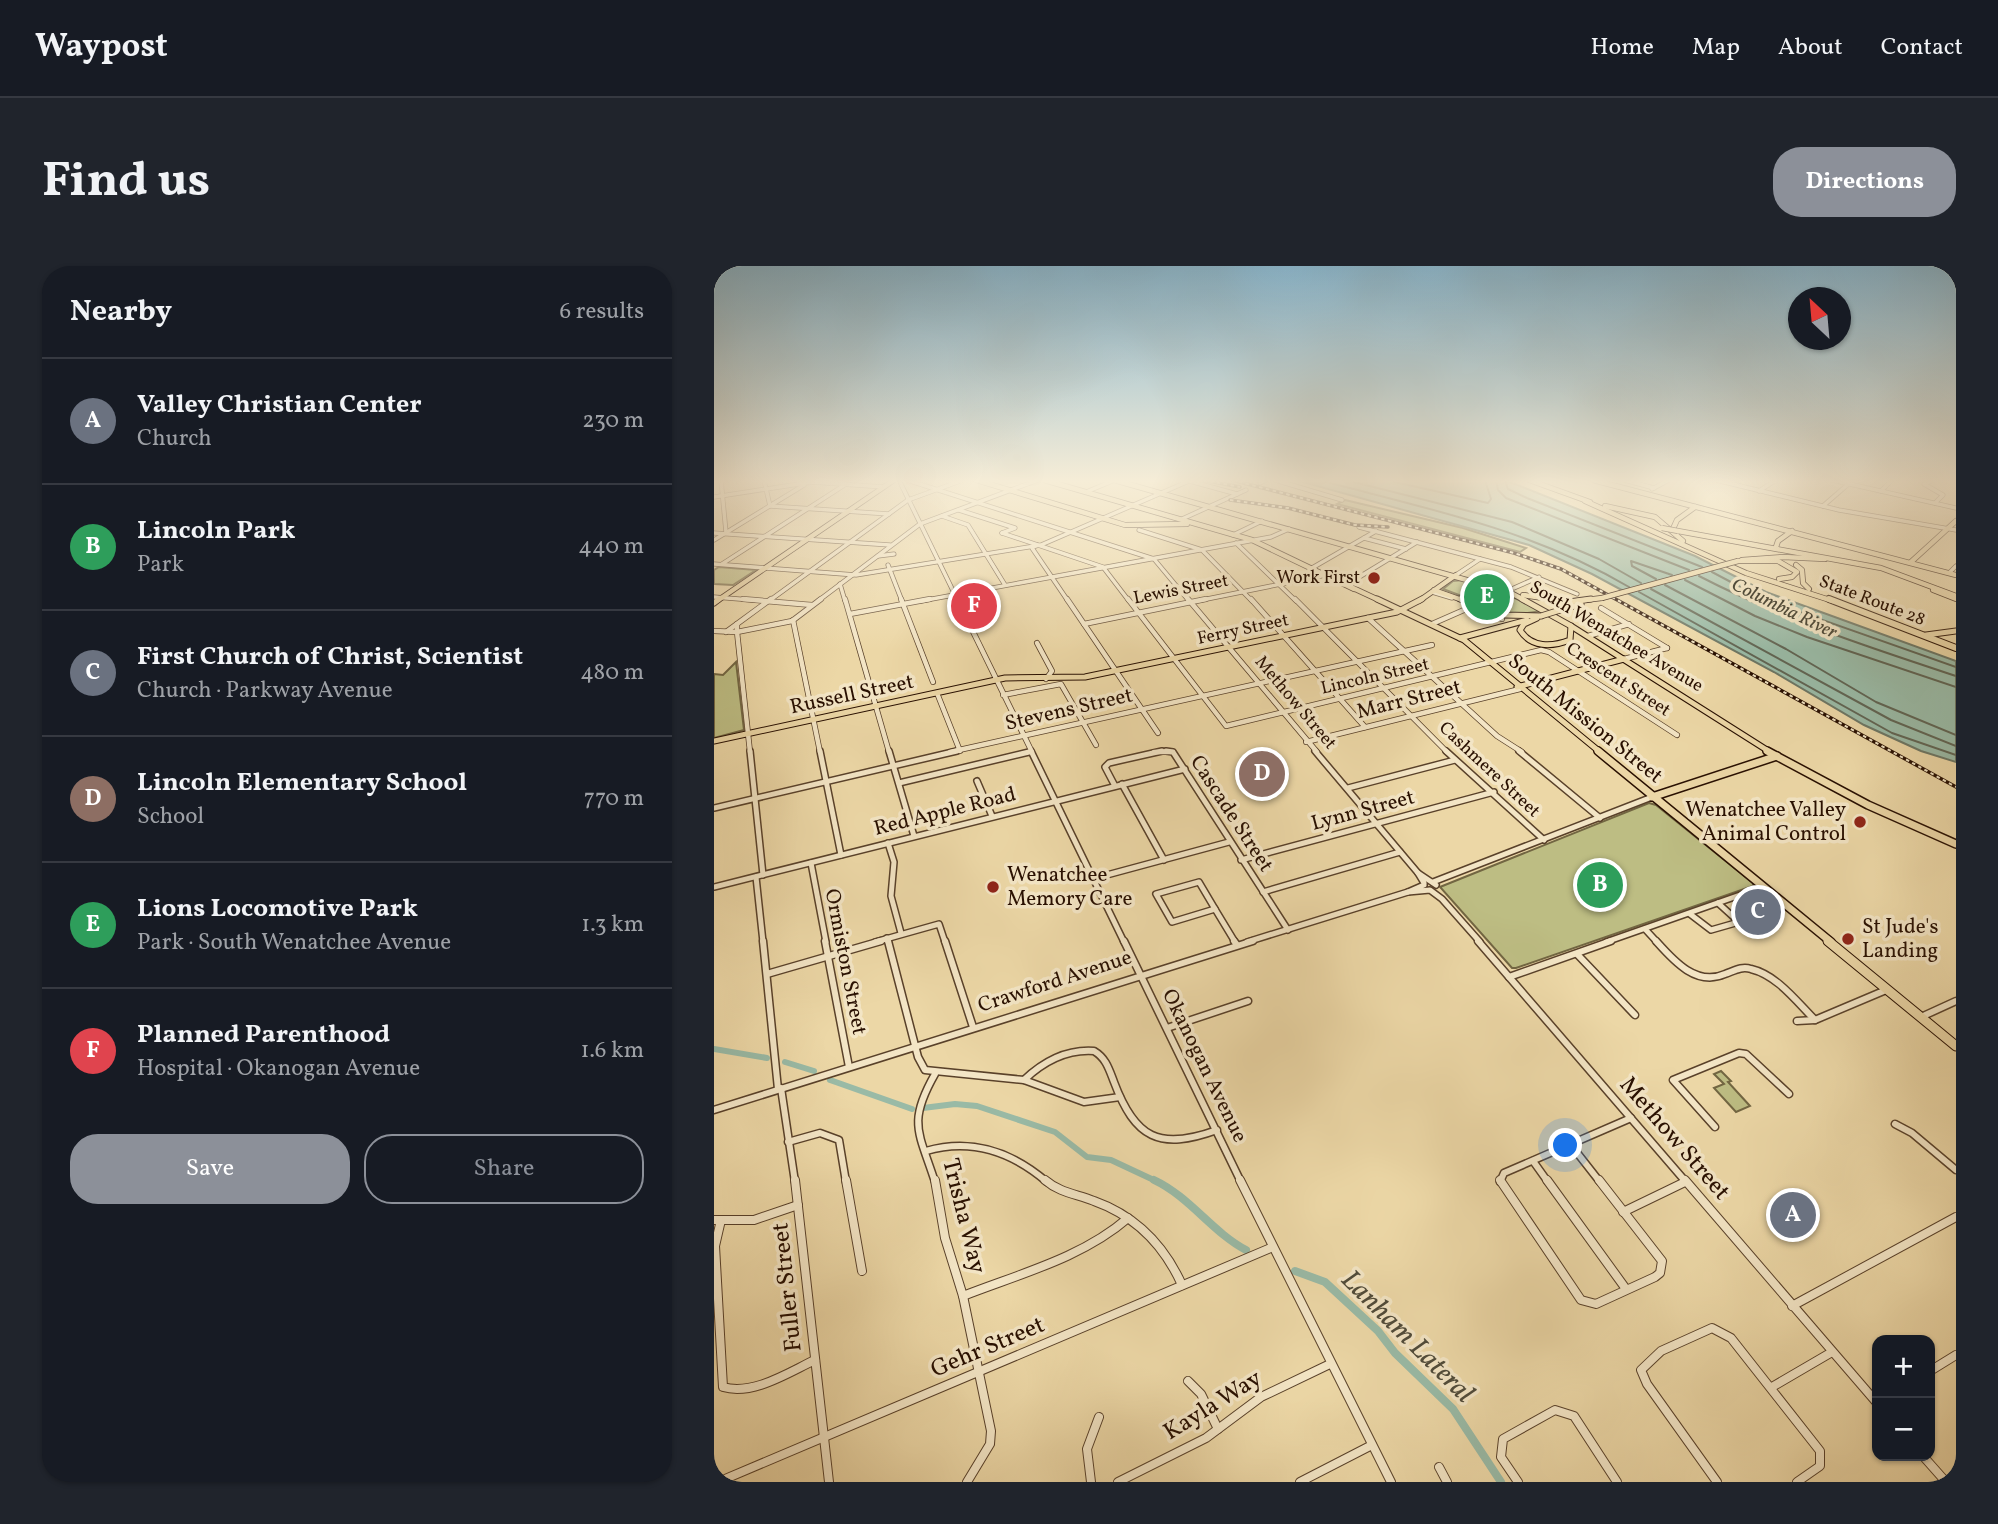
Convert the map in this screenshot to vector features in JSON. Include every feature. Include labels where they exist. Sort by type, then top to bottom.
[{"type":"highway","name":"State Route 28","points":[[1664,537],[1741,572],[1822,596],[1956,648]]},
{"type":"highway","points":[[1681,537],[1688,544],[1751,574],[1784,579],[1797,573],[1793,567],[1779,562],[1738,561]]},
{"type":"highway","points":[[1709,537],[1765,547],[1773,552],[1777,545]]},
{"type":"highway","points":[[1745,543],[1777,545],[1894,572],[1956,598]]},
{"type":"highway","points":[[1745,543],[1758,549],[1753,555]]},
{"type":"highway","points":[[1738,561],[1765,547]]},
{"type":"highway","points":[[1738,561],[1771,559],[1792,564],[1802,570],[1805,586],[1822,596]]},
{"type":"main road","name":"South Mission Street","points":[[1240,537],[1252,540],[1458,638]]},
{"type":"main road","name":"South Wenatchee Avenue","points":[[1321,537],[1502,589],[1588,636],[1777,756],[1868,805],[1956,844]]},
{"type":"main road","points":[[1777,545],[1786,537]]},
{"type":"main road","points":[[1814,537],[1956,575]]},
{"type":"main road","points":[[1911,562],[1939,537]]},
{"type":"main road","points":[[714,603],[809,538]]},
{"type":"main road","points":[[1458,638],[1738,561],[1788,556],[1843,561],[1901,577],[1956,598]]},
{"type":"main road","name":"Ferry Street","points":[[997,684],[1023,677],[1070,680],[1400,611],[1457,575]]},
{"type":"main road","points":[[1502,589],[1553,601],[1602,598]]},
{"type":"main road","points":[[1433,591],[1504,615],[1541,616]]},
{"type":"main road","name":"South Mission Street","points":[[1400,611],[1458,638],[1956,1046]]},
{"type":"main road","points":[[1541,616],[1522,626],[1520,633],[1525,638],[1544,644],[1562,643],[1572,637],[1571,626]]},
{"type":"main road","points":[[1911,631],[1932,636],[1956,631]]},
{"type":"main road","name":"Marr Street","points":[[1518,688],[1624,659]]},
{"type":"main road","name":"Marr Street","points":[[1507,678],[1523,683],[1539,681]]},
{"type":"main road","name":"Russell Street","points":[[714,741],[937,693],[997,684]]},
{"type":"main road","name":"Crawford Avenue","points":[[1652,797],[1777,756]]},
{"type":"street","points":[[721,565],[763,537]]},
{"type":"street","points":[[791,537],[890,545]]},
{"type":"street","points":[[726,632],[858,537]]},
{"type":"street","points":[[714,631],[737,632],[793,620],[902,537]]},
{"type":"street","name":"Okanogan Avenue","points":[[926,537],[1272,1247],[1391,1482]]},
{"type":"street","points":[[975,537],[1004,585]]},
{"type":"street","points":[[1013,537],[1103,567],[1203,695]]},
{"type":"street","points":[[1058,537],[1032,548],[1157,733]]},
{"type":"street","points":[[1085,537],[1154,559]]},
{"type":"street","points":[[1164,537],[1202,550],[1285,635],[1365,727]]},
{"type":"street","points":[[850,614],[1270,537]]},
{"type":"street","points":[[1398,537],[1539,577],[1577,594]]},
{"type":"street","points":[[1312,568],[1364,538],[1406,549]]},
{"type":"street","points":[[1346,585],[1418,542]]},
{"type":"street","name":"Cashmere Street","points":[[1236,543],[1282,584],[1455,760],[1544,840]]},
{"type":"street","points":[[714,565],[851,575],[1037,545]]},
{"type":"street","points":[[875,556],[894,554]]},
{"type":"street","name":"Methow Street","points":[[1154,559],[1400,852],[1873,1398]]},
{"type":"street","name":"Ferry Street","points":[[1457,575],[1480,559]]},
{"type":"street","points":[[1950,572],[1956,566]]},
{"type":"street","points":[[889,568],[933,682]]},
{"type":"street","name":"Lewis Street","points":[[1084,624],[1326,575]]},
{"type":"street","points":[[1514,588],[1539,577]]},
{"type":"street","points":[[840,584],[914,836]]},
{"type":"street","points":[[1433,591],[1502,619]]},
{"type":"street","points":[[714,597],[812,605]]},
{"type":"street","points":[[1432,624],[1473,606]]},
{"type":"street","points":[[1601,608],[1629,624]]},
{"type":"street","points":[[1368,618],[1497,736],[1535,761],[1600,818]]},
{"type":"street","points":[[793,620],[841,855]]},
{"type":"street","name":"Fuller Street","points":[[737,624],[756,798],[767,974],[780,1089],[798,1205],[829,1482]]},
{"type":"street","points":[[1588,636],[1629,624]]},
{"type":"street","name":"Marr Street","points":[[1624,659],[1668,648],[1629,624]]},
{"type":"street","points":[[1037,643],[1052,671],[1046,679]]},
{"type":"street","name":"Stevens Street","points":[[714,808],[1023,735],[1432,645]]},
{"type":"street","name":"Lincoln Street","points":[[1203,695],[1226,726],[1544,650]]},
{"type":"street","name":"Crescent Street","points":[[1544,650],[1677,735]]},
{"type":"street","points":[[1003,695],[1058,684],[1096,745]]},
{"type":"street","name":"Marr Street","points":[[1307,741],[1518,688]]},
{"type":"street","points":[[937,693],[960,751]]},
{"type":"street","points":[[1164,860],[1119,785],[1105,767],[1109,763],[1170,750]]},
{"type":"street","name":"Cascade Street","points":[[1170,750],[1222,825],[1229,842],[1288,930]]},
{"type":"street","points":[[899,783],[1029,752]]},
{"type":"street","points":[[1348,788],[1455,760]]},
{"type":"street","name":"Red Apple Road","points":[[714,887],[1185,769]]},
{"type":"street","points":[[977,781],[992,816]]},
{"type":"street","name":"Lynn Street","points":[[1241,860],[1493,792]]},
{"type":"street","name":"Crawford Avenue","points":[[714,1110],[1430,885],[1652,797]]},
{"type":"street","points":[[1093,879],[1229,842]]},
{"type":"street","points":[[888,843],[894,862],[891,896],[901,933]]},
{"type":"street","points":[[1263,892],[1400,852]]},
{"type":"street","name":"Ormiston Street","points":[[810,863],[849,1067]]},
{"type":"street","points":[[1216,909],[1172,922],[1156,894],[1199,882],[1216,909],[1237,945]]},
{"type":"street","points":[[1510,978],[1763,887]]},
{"type":"street","points":[[1690,914],[1712,930],[1739,922],[1718,903]]},
{"type":"street","points":[[767,974],[930,925],[942,926],[973,1027]]},
{"type":"street","points":[[1645,929],[1697,976],[1718,977],[1739,967],[1755,970],[1768,977],[1815,1020]]},
{"type":"street","points":[[887,938],[921,1066],[935,1074],[986,1074],[1024,1080],[1084,1102],[1120,1097]]},
{"type":"street","points":[[1577,954],[1636,1015]]},
{"type":"street","points":[[1797,1021],[1815,1020],[1886,990]]},
{"type":"street","points":[[1167,1028],[1248,1001]]},
{"type":"street","points":[[1920,1017],[1956,1001]]},
{"type":"street","points":[[1024,1080],[1049,1060],[1089,1050],[1104,1058],[1131,1121],[1145,1134],[1178,1141],[1195,1139],[1216,1130]]},
{"type":"street","points":[[1715,1127],[1673,1080],[1739,1053],[1746,1054],[1789,1094]]},
{"type":"street","name":"Trisha Way","points":[[935,1074],[919,1102],[916,1119],[918,1134],[926,1151],[940,1202],[945,1238],[963,1296],[979,1373]]},
{"type":"street","points":[[1571,1144],[1662,1261],[1660,1273],[1655,1277],[1596,1304],[1581,1300],[1500,1184],[1500,1177],[1504,1173],[1631,1118]]},
{"type":"street","points":[[1895,1124],[1912,1133],[1956,1170]]},
{"type":"street","points":[[789,1142],[818,1133],[829,1134],[839,1140],[862,1271]]},
{"type":"street","points":[[926,1151],[954,1143],[988,1148],[1027,1167],[1061,1191],[1097,1202],[1128,1217],[1150,1233],[1168,1254],[1182,1285]]},
{"type":"street","points":[[1533,1161],[1626,1289]]},
{"type":"street","points":[[1623,1212],[1685,1182]]},
{"type":"street","points":[[798,1205],[754,1220],[718,1220],[715,1240],[715,1290],[721,1383],[726,1390],[744,1389],[815,1360]]},
{"type":"street","points":[[963,1296],[1091,1244],[1114,1231],[1128,1217]]},
{"type":"street","points":[[1792,1306],[1956,1217]]},
{"type":"street","name":"Gehr Street","points":[[718,1482],[1272,1247]]},
{"type":"street","points":[[1717,1482],[1647,1384],[1642,1365],[1650,1357],[1692,1335],[1716,1329],[1731,1338],[1772,1387],[1821,1455],[1818,1468],[1797,1482]]},
{"type":"street","points":[[1772,1387],[1832,1352]]},
{"type":"street","points":[[1935,1368],[1956,1355]]},
{"type":"street","name":"Kayla Way","points":[[1118,1482],[1218,1429],[1261,1397],[1330,1364]]},
{"type":"street","points":[[967,1482],[990,1444],[991,1431],[979,1373]]},
{"type":"street","points":[[1188,1381],[1201,1394],[1218,1429]]},
{"type":"street","points":[[1518,1482],[1501,1457],[1503,1439],[1555,1410],[1574,1416],[1617,1482]]},
{"type":"street","points":[[1091,1482],[1085,1455],[1086,1443],[1098,1417]]},
{"type":"street","points":[[1300,1482],[1372,1445]]},
{"type":"street","points":[[1927,1461],[1946,1482]]},
{"type":"street","points":[[1439,1467],[1447,1482]]},
{"type":"green space","points":[[1462,537],[1491,537],[1526,548],[1520,552]]},
{"type":"green space","points":[[719,567],[756,570],[733,585],[714,584],[714,570]]},
{"type":"green space","points":[[1464,580],[1504,593],[1542,611],[1512,615],[1443,589],[1453,581]]},
{"type":"green space","points":[[736,662],[744,730],[714,738],[714,674],[723,675]]},
{"type":"green space","points":[[1649,803],[1656,805],[1753,883],[1753,886],[1516,968],[1512,968],[1440,887]]},
{"type":"green space","points":[[1721,1071],[1750,1106],[1736,1112],[1714,1088],[1724,1084],[1714,1074]]},
{"type":"water","name":"Columbia River","points":[[1499,537],[1647,537],[1695,556],[1766,592],[1956,661],[1956,762],[1921,751],[1864,725],[1774,672],[1592,574],[1529,545]]},
{"type":"waterway","points":[[714,1049],[767,1058]]},
{"type":"waterway","points":[[785,1062],[814,1071]]},
{"type":"waterway","name":"Lanham Lateral","points":[[830,1080],[912,1109]]},
{"type":"waterway","name":"Lanham Lateral","points":[[923,1108],[955,1104],[977,1106],[1055,1132],[1087,1157],[1111,1160],[1156,1181]]},
{"type":"waterway","name":"Lanham Lateral","points":[[1156,1181],[1179,1196],[1222,1234],[1246,1250]]},
{"type":"waterway","name":"Lanham Lateral","points":[[1295,1271],[1325,1282],[1378,1331],[1395,1353],[1453,1409],[1501,1482]]},
{"type":"railway","points":[[1451,537],[1514,553],[1561,569],[1956,787]]},
{"type":"place","name":"Work First","points":[[1374,578]]},
{"type":"place","name":"Lions Locomotive Park","points":[[1487,597]]},
{"type":"place","name":"Planned Parenthood","points":[[974,606]]},
{"type":"place","name":"Lincoln Elementary School","points":[[1262,774]]},
{"type":"place","name":"Wenatchee Valley Animal Control","points":[[1860,822]]},
{"type":"place","name":"Lincoln Park","points":[[1600,885]]},
{"type":"place","name":"Wenatchee Memory Care","points":[[993,887]]},
{"type":"place","name":"First Church of Christ, Scientist","points":[[1758,912]]},
{"type":"place","name":"St Jude's Landing","points":[[1848,939]]},
{"type":"place","name":"Valley Christian Center","points":[[1793,1215]]}]
